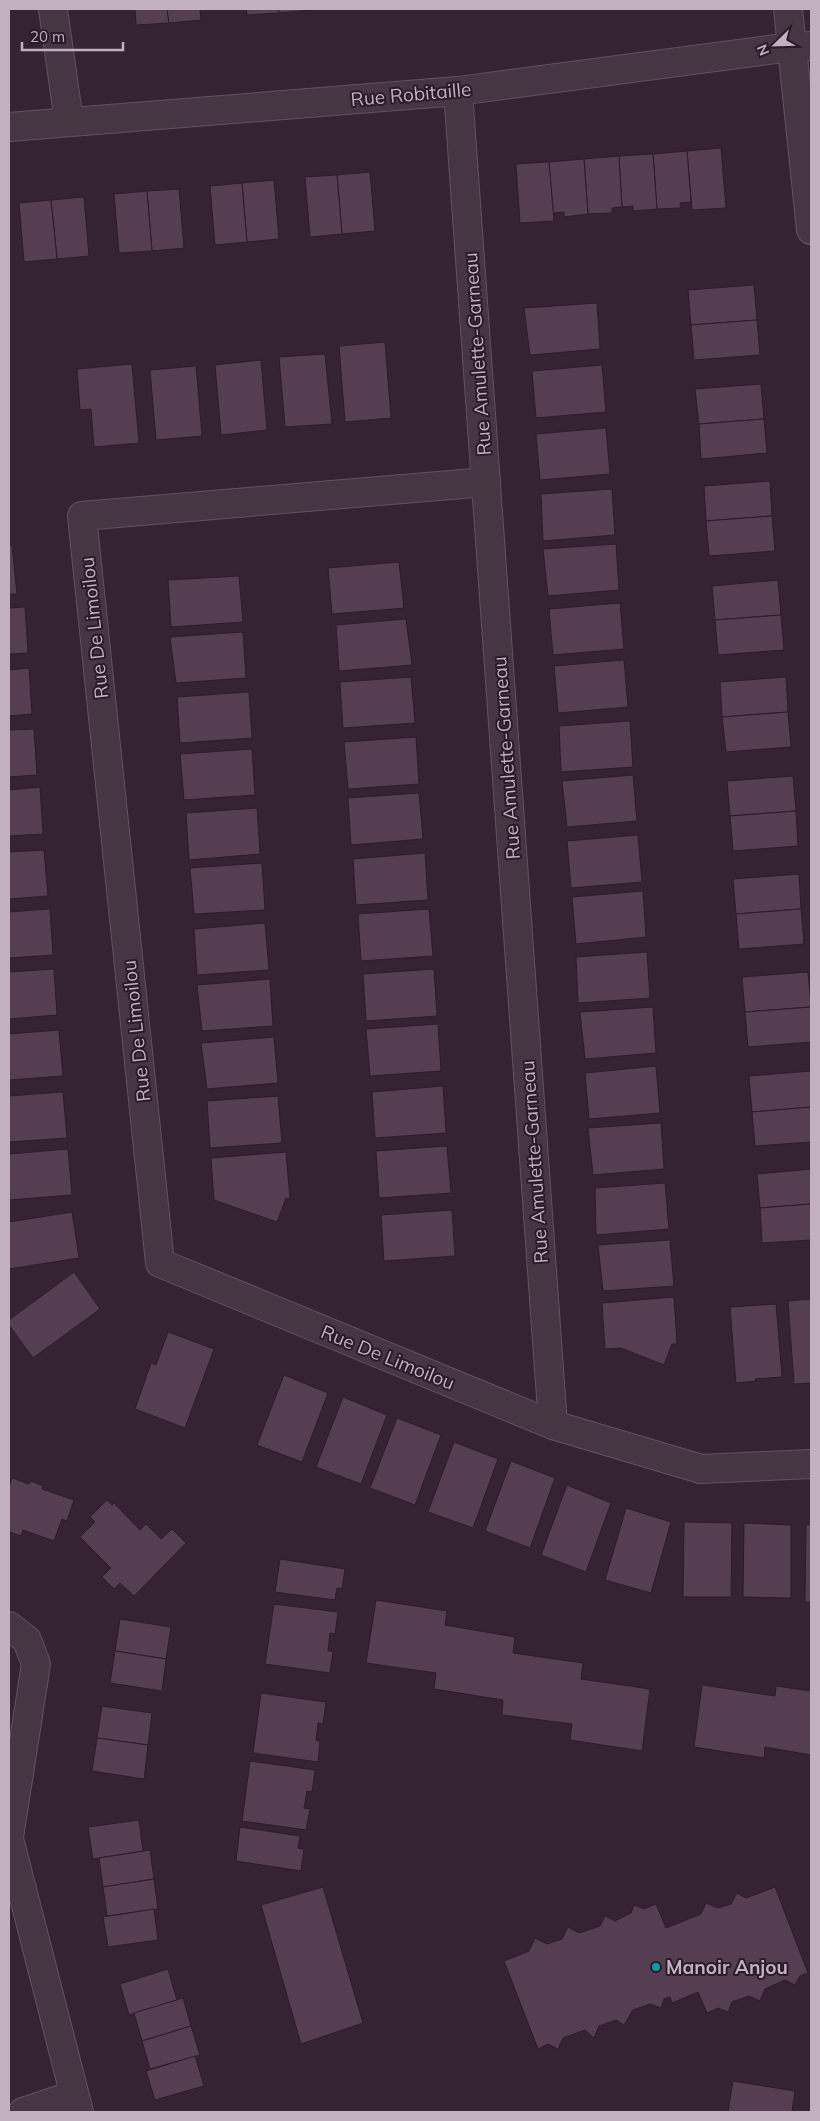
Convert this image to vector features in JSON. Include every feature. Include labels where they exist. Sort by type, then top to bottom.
[{"type":"street","points":[[53,9],[69,122]]},
{"type":"street","points":[[788,9],[801,47],[811,230]]},
{"type":"street","name":"Rue Robitaille","points":[[9,127],[458,91],[801,47]]},
{"type":"street","name":"Rue Amulette-Garneau","points":[[458,91],[553,1425]]},
{"type":"street","name":"Rue De Limoilou","points":[[486,482],[82,516],[160,1263],[553,1425],[701,1469],[811,1464]]},
{"type":"street","points":[[9,1626],[27,1640],[36,1664],[9,1838],[77,2104],[23,2112]]},
{"type":"building","points":[[135,9],[167,9],[169,23],[136,25]]},
{"type":"building","points":[[167,9],[200,9],[201,20],[169,23]]},
{"type":"building","points":[[246,9],[279,9],[279,13],[247,15]]},
{"type":"building","points":[[279,9],[311,9],[311,10],[279,13]]},
{"type":"building","points":[[721,148],[726,208],[692,210],[687,151]]},
{"type":"building","points":[[687,151],[691,202],[680,203],[681,208],[657,209],[653,154]]},
{"type":"building","points":[[653,154],[657,209],[633,211],[633,206],[622,207],[619,156]]},
{"type":"building","points":[[619,156],[622,207],[612,208],[612,213],[588,214],[584,159]]},
{"type":"building","points":[[584,159],[588,214],[564,217],[564,212],[553,213],[549,162]]},
{"type":"building","points":[[549,162],[554,221],[520,223],[516,164]]},
{"type":"building","points":[[370,172],[375,231],[342,234],[337,175]]},
{"type":"building","points":[[337,175],[342,234],[310,237],[305,177]]},
{"type":"building","points":[[274,180],[279,239],[247,242],[242,183]]},
{"type":"building","points":[[242,183],[247,242],[215,245],[210,186]]},
{"type":"building","points":[[179,189],[184,248],[152,251],[147,191]]},
{"type":"building","points":[[147,191],[152,251],[119,253],[114,194]]},
{"type":"building","points":[[84,197],[89,256],[57,259],[51,200]]},
{"type":"building","points":[[51,200],[57,259],[24,262],[19,203]]},
{"type":"building","points":[[754,285],[757,320],[691,325],[688,290]]},
{"type":"building","points":[[597,303],[600,349],[530,355],[524,308]]},
{"type":"building","points":[[757,320],[760,355],[694,360],[691,325]]},
{"type":"building","points":[[385,342],[391,418],[345,422],[339,346]]},
{"type":"building","points":[[325,354],[332,424],[285,427],[279,357]]},
{"type":"building","points":[[261,360],[267,430],[221,435],[215,365]]},
{"type":"building","points":[[132,364],[139,443],[94,447],[91,409],[80,410],[77,369]]},
{"type":"building","points":[[602,365],[606,412],[536,418],[532,371]]},
{"type":"building","points":[[196,366],[202,436],[156,440],[150,370]]},
{"type":"building","points":[[761,384],[764,419],[699,424],[695,389]]},
{"type":"building","points":[[764,419],[767,453],[701,459],[699,424]]},
{"type":"building","points":[[606,428],[610,474],[540,480],[536,434]]},
{"type":"building","points":[[770,481],[772,516],[706,521],[704,486]]},
{"type":"building","points":[[612,489],[615,535],[543,541],[541,494]]},
{"type":"building","points":[[772,516],[775,551],[709,556],[706,521]]},
{"type":"building","points":[[616,544],[619,590],[548,596],[543,549]]},
{"type":"building","points":[[9,545],[12,545],[17,594],[9,594]]},
{"type":"building","points":[[399,562],[404,608],[332,614],[328,568]]},
{"type":"building","points":[[239,576],[243,622],[171,627],[168,580]]},
{"type":"building","points":[[778,580],[781,615],[715,620],[712,586]]},
{"type":"building","points":[[620,603],[624,649],[553,655],[549,609]]},
{"type":"building","points":[[25,607],[28,653],[9,654],[9,608]]},
{"type":"building","points":[[781,615],[784,650],[718,655],[715,620]]},
{"type":"building","points":[[406,619],[412,665],[339,671],[336,625]]},
{"type":"building","points":[[243,632],[246,678],[176,683],[170,637]]},
{"type":"building","points":[[624,660],[628,707],[558,713],[554,666]]},
{"type":"building","points":[[29,668],[32,714],[9,716],[9,670]]},
{"type":"building","points":[[411,677],[415,723],[343,728],[340,682]]},
{"type":"building","points":[[786,677],[788,712],[722,717],[720,682]]},
{"type":"building","points":[[249,692],[252,738],[180,743],[177,697]]},
{"type":"building","points":[[788,712],[791,747],[726,752],[722,717]]},
{"type":"building","points":[[630,721],[633,767],[561,772],[559,726]]},
{"type":"building","points":[[34,729],[37,775],[9,777],[9,730]]},
{"type":"building","points":[[416,737],[419,784],[348,789],[344,742]]},
{"type":"building","points":[[252,749],[255,795],[184,800],[180,754]]},
{"type":"building","points":[[633,775],[637,821],[567,827],[562,781]]},
{"type":"building","points":[[793,776],[796,811],[730,816],[727,781]]},
{"type":"building","points":[[40,787],[43,834],[9,836],[9,790]]},
{"type":"building","points":[[419,793],[423,839],[351,845],[348,798]]},
{"type":"building","points":[[257,808],[260,854],[189,860],[186,813]]},
{"type":"building","points":[[796,811],[798,846],[733,851],[730,816]]},
{"type":"building","points":[[638,835],[642,882],[571,888],[567,841]]},
{"type":"building","points":[[44,850],[48,896],[9,899],[9,852]]},
{"type":"building","points":[[425,853],[428,900],[356,905],[353,859]]},
{"type":"building","points":[[262,863],[265,910],[194,914],[190,868]]},
{"type":"building","points":[[799,874],[801,909],[736,914],[733,879]]},
{"type":"building","points":[[643,891],[646,937],[576,944],[572,897]]},
{"type":"building","points":[[50,909],[53,955],[9,958],[9,912]]},
{"type":"building","points":[[429,909],[433,956],[361,961],[358,914]]},
{"type":"building","points":[[801,909],[804,944],[739,949],[736,914]]},
{"type":"building","points":[[265,923],[269,970],[197,975],[194,929]]},
{"type":"building","points":[[647,952],[650,998],[578,1003],[576,957]]},
{"type":"building","points":[[54,969],[57,1015],[9,1019],[9,972]]},
{"type":"building","points":[[434,969],[437,1016],[366,1021],[363,974]]},
{"type":"building","points":[[808,972],[811,1007],[745,1012],[742,977]]},
{"type":"building","points":[[270,979],[273,1026],[202,1031],[197,985]]},
{"type":"building","points":[[653,1007],[656,1053],[585,1059],[580,1012]]},
{"type":"building","points":[[811,1007],[811,1042],[748,1047],[745,1012]]},
{"type":"building","points":[[438,1024],[441,1071],[370,1076],[366,1029]]},
{"type":"building","points":[[59,1030],[63,1076],[9,1080],[9,1034]]},
{"type":"building","points":[[274,1037],[278,1083],[207,1089],[201,1043]]},
{"type":"building","points":[[656,1066],[660,1113],[589,1119],[585,1073]]},
{"type":"building","points":[[811,1071],[811,1107],[752,1112],[749,1076]]},
{"type":"building","points":[[443,1086],[446,1133],[375,1138],[372,1092]]},
{"type":"building","points":[[63,1092],[67,1138],[9,1142],[9,1096]]},
{"type":"building","points":[[278,1096],[282,1143],[210,1148],[207,1101]]},
{"type":"building","points":[[811,1107],[811,1142],[755,1146],[752,1112]]},
{"type":"building","points":[[661,1123],[664,1169],[593,1175],[588,1128]]},
{"type":"building","points":[[447,1146],[451,1193],[379,1198],[376,1151]]},
{"type":"building","points":[[68,1149],[72,1195],[9,1200],[9,1154]]},
{"type":"building","points":[[286,1152],[290,1199],[286,1198],[277,1222],[214,1200],[211,1158]]},
{"type":"building","points":[[811,1169],[811,1204],[760,1208],[757,1174]]},
{"type":"building","points":[[665,1183],[669,1229],[596,1235],[595,1188]]},
{"type":"building","points":[[811,1204],[811,1240],[762,1243],[760,1208]]},
{"type":"building","points":[[452,1210],[455,1256],[384,1261],[381,1215]]},
{"type":"building","points":[[72,1212],[79,1258],[9,1269],[9,1222]]},
{"type":"building","points":[[670,1240],[674,1286],[603,1291],[598,1245]]},
{"type":"building","points":[[74,1272],[100,1309],[33,1358],[9,1325],[9,1320]]},
{"type":"building","points":[[674,1297],[677,1344],[672,1344],[664,1365],[621,1348],[605,1349],[602,1303]]},
{"type":"building","points":[[811,1299],[811,1383],[794,1384],[788,1301]]},
{"type":"building","points":[[776,1304],[782,1377],[755,1379],[756,1381],[736,1383],[730,1307]]},
{"type":"building","points":[[168,1332],[214,1349],[185,1428],[135,1409],[151,1363],[156,1365]]},
{"type":"building","points":[[284,1375],[328,1393],[302,1462],[257,1445]]},
{"type":"building","points":[[343,1397],[387,1415],[361,1484],[316,1467]]},
{"type":"building","points":[[397,1418],[441,1435],[415,1505],[370,1488]]},
{"type":"building","points":[[454,1442],[498,1459],[473,1528],[428,1512]]},
{"type":"building","points":[[511,1461],[555,1478],[530,1548],[485,1531]]},
{"type":"building","points":[[12,1478],[29,1484],[31,1481],[43,1486],[42,1489],[74,1500],[67,1521],[62,1519],[54,1541],[23,1530],[21,1536],[9,1532],[9,1487]]},
{"type":"building","points":[[567,1485],[611,1503],[586,1572],[541,1555]]},
{"type":"building","points":[[107,1500],[112,1505],[114,1503],[140,1530],[146,1524],[161,1539],[172,1529],[186,1543],[134,1596],[120,1583],[114,1589],[102,1577],[111,1568],[80,1537],[95,1522],[90,1517]]},
{"type":"building","points":[[626,1508],[671,1522],[651,1593],[605,1580]]},
{"type":"building","points":[[684,1522],[732,1523],[731,1597],[683,1597]]},
{"type":"building","points":[[744,1523],[791,1525],[791,1598],[743,1597]]},
{"type":"building","points":[[806,1524],[811,1525],[811,1602],[805,1602]]},
{"type":"building","points":[[280,1559],[345,1569],[342,1589],[337,1588],[335,1600],[275,1592]]},
{"type":"building","points":[[376,1600],[447,1611],[445,1625],[515,1637],[513,1653],[583,1663],[581,1679],[650,1689],[642,1751],[570,1740],[572,1724],[502,1715],[503,1700],[434,1689],[436,1673],[366,1663]]},
{"type":"building","points":[[274,1604],[338,1612],[335,1634],[330,1633],[328,1651],[333,1651],[330,1673],[265,1664]]},
{"type":"building","points":[[120,1619],[171,1627],[166,1659],[115,1651]]},
{"type":"building","points":[[115,1651],[166,1659],[162,1691],[110,1683]]},
{"type":"building","points":[[702,1685],[775,1696],[776,1686],[811,1691],[811,1755],[765,1747],[764,1758],[694,1747]]},
{"type":"building","points":[[261,1693],[326,1702],[323,1724],[318,1723],[316,1740],[320,1741],[318,1762],[253,1753]]},
{"type":"building","points":[[102,1706],[152,1713],[148,1745],[97,1738]]},
{"type":"building","points":[[97,1738],[148,1745],[144,1779],[92,1771]]},
{"type":"building","points":[[250,1761],[315,1770],[312,1792],[307,1791],[304,1808],[310,1809],[306,1830],[242,1821]]},
{"type":"building","points":[[139,1820],[143,1851],[93,1859],[88,1827]]},
{"type":"building","points":[[240,1827],[300,1836],[298,1848],[304,1849],[301,1871],[236,1861]]},
{"type":"building","points":[[150,1850],[154,1879],[103,1887],[99,1858]]},
{"type":"building","points":[[154,1879],[158,1909],[107,1916],[103,1887]]},
{"type":"building","points":[[323,1887],[363,2023],[301,2044],[261,1905]]},
{"type":"building","name":"Manoir Anjou","points":[[775,1887],[808,1973],[800,1976],[795,1985],[785,1980],[765,1989],[760,2001],[749,1996],[732,2002],[728,2012],[718,2008],[707,2013],[698,1992],[672,2003],[670,1997],[664,1999],[661,2008],[650,2004],[633,2010],[624,2025],[616,2020],[599,2026],[594,2038],[585,2030],[563,2038],[558,2049],[548,2044],[538,2049],[504,1961],[529,1951],[535,1938],[547,1944],[562,1939],[568,1927],[579,1933],[600,1926],[605,1916],[615,1921],[631,1913],[634,1905],[644,1909],[656,1904],[666,1928],[701,1914],[706,1903],[718,1908],[731,1904],[737,1893],[746,1898]]},
{"type":"building","points":[[154,1909],[158,1940],[108,1947],[103,1917]]},
{"type":"building","points":[[168,1969],[177,2000],[129,2015],[120,1984]]},
{"type":"building","points":[[183,1998],[191,2026],[142,2041],[134,2013]]},
{"type":"building","points":[[191,2026],[200,2055],[150,2069],[142,2041]]},
{"type":"building","points":[[195,2056],[204,2086],[155,2100],[146,2071]]},
{"type":"building","points":[[733,2081],[795,2091],[792,2111],[798,2112],[728,2112]]},
{"type":"place","name":"Manoir Anjou","points":[[656,1967]]}]
